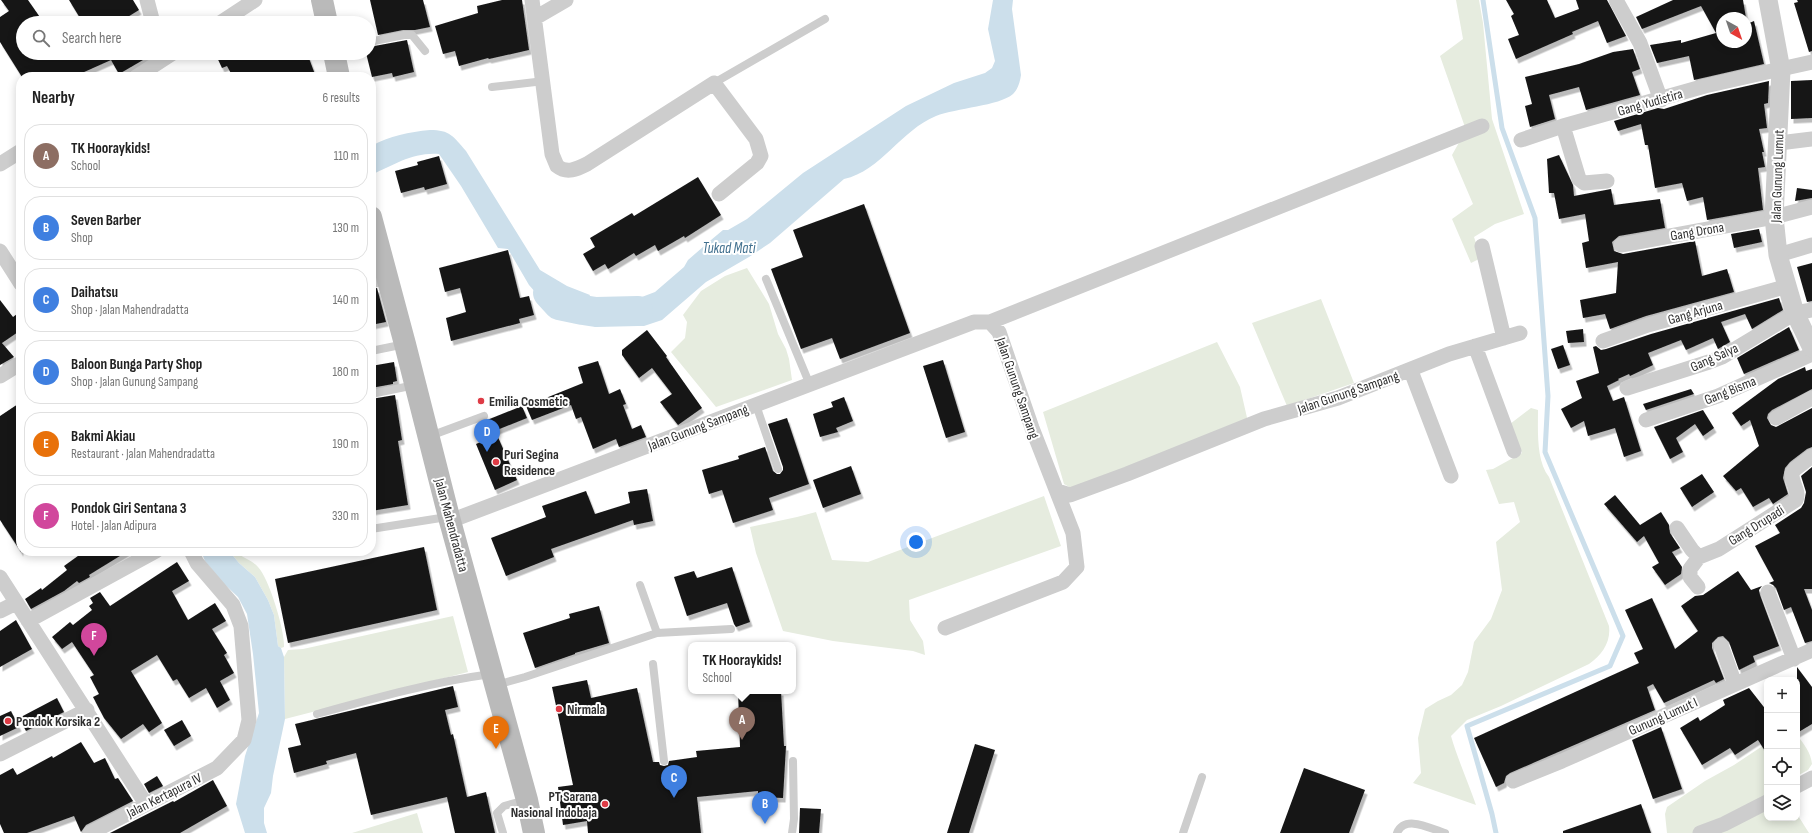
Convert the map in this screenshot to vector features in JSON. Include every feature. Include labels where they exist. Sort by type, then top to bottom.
[{"type":"main road","points":[[322,0],[325,16]]},
{"type":"main road","points":[[335,60],[338,72]]},
{"type":"main road","name":"Jalan Mahendradatta","points":[[376,253],[380,282],[405,344],[449,519],[527,800],[534,833]]},
{"type":"street","points":[[147,0],[151,16]]},
{"type":"street","points":[[231,16],[256,0]]},
{"type":"street","points":[[532,0],[544,81],[552,154],[557,166],[567,171],[574,170],[587,164],[714,83],[756,139],[761,156],[757,163],[719,194]]},
{"type":"street","points":[[535,18],[566,0]]},
{"type":"street","points":[[1616,0],[1640,43],[1661,100]]},
{"type":"street","name":"Jalan Gunung Lumut","points":[[1768,0],[1781,70],[1774,217],[1778,255],[1788,286],[1804,311],[1812,348]]},
{"type":"street","points":[[143,72],[158,60]]},
{"type":"street","name":"Gang Yudistira","points":[[1521,140],[1563,126],[1739,78],[1812,62]]},
{"type":"street","points":[[990,322],[1482,126]]},
{"type":"street","points":[[1563,126],[1579,179],[1584,183],[1606,181]]},
{"type":"street","points":[[1778,143],[1812,139]]},
{"type":"street","points":[[0,164],[16,154]]},
{"type":"street","name":"Gang Drona","points":[[1621,245],[1774,217],[1812,207]]},
{"type":"street","points":[[1778,255],[1812,245]]},
{"type":"street","points":[[1482,246],[1504,338]]},
{"type":"street","points":[[0,251],[16,276]]},
{"type":"street","name":"Gang Arjuna","points":[[1603,341],[1648,325],[1788,286]]},
{"type":"street","name":"Gang Salya","points":[[1627,388],[1722,357],[1804,311]]},
{"type":"street","name":"Jalan Gunung Sampang","points":[[449,519],[810,385],[974,322],[990,322],[999,332],[1032,428],[1057,491],[1070,495],[1127,474],[1264,419],[1338,398],[1449,354],[1520,333]]},
{"type":"street","points":[[1475,346],[1514,451]]},
{"type":"street","name":"Gang Bisma","points":[[1646,420],[1718,396],[1812,354]]},
{"type":"street","points":[[0,376],[16,366]]},
{"type":"street","points":[[1411,370],[1451,476]]},
{"type":"street","points":[[1776,418],[1812,398]]},
{"type":"street","name":"Gang Drupadi","points":[[1700,557],[1719,549],[1796,500],[1797,492],[1793,484],[1792,473],[1812,456]]},
{"type":"street","points":[[945,628],[1063,582],[1077,567],[1073,533],[1057,491]]},
{"type":"street","points":[[1677,528],[1692,550],[1700,557],[1690,568],[1690,577],[1698,587]]},
{"type":"street","points":[[28,621],[147,556]]},
{"type":"street","name":"Jalan Kertapura IV","points":[[90,833],[117,827],[146,804],[217,768],[244,740],[249,720],[241,626],[233,605],[197,563],[194,556]]},
{"type":"street","points":[[0,577],[87,710],[146,804]]},
{"type":"street","points":[[1768,592],[1794,659]]},
{"type":"street","points":[[0,611],[16,603]]},
{"type":"street","points":[[1721,645],[1736,684]]},
{"type":"street","name":"Gunung Lumut I","points":[[1513,780],[1562,762],[1812,650]]},
{"type":"street","points":[[0,754],[87,710]]},
{"type":"street","points":[[1799,785],[1812,778]]},
{"type":"street","points":[[1700,833],[1724,824],[1764,804]]},
{"type":"lane","points":[[714,83],[825,19]]},
{"type":"lane","points":[[376,40],[404,34],[412,35],[425,51]]},
{"type":"lane","points":[[492,87],[544,81]]},
{"type":"lane","points":[[766,279],[810,385]]},
{"type":"lane","points":[[376,350],[405,344]]},
{"type":"lane","points":[[376,393],[415,384]]},
{"type":"lane","points":[[756,405],[778,469]]},
{"type":"lane","points":[[429,436],[484,416]]},
{"type":"lane","points":[[376,528],[449,519]]},
{"type":"lane","points":[[640,585],[657,633]]},
{"type":"lane","points":[[317,714],[388,694],[464,678],[494,679],[525,677],[657,633],[731,629]]},
{"type":"lane","points":[[653,664],[664,761]]},
{"type":"lane","points":[[792,833],[794,819],[793,761]]},
{"type":"lane","points":[[1183,833],[1202,777]]},
{"type":"lane","points":[[503,833],[497,813],[504,806],[527,800]]},
{"type":"lane","points":[[1397,833],[1403,825],[1413,823],[1445,833]]},
{"type":"shaded area","points":[[1456,0],[1479,0],[1483,23],[1492,119],[1524,214],[1495,224],[1474,237],[1481,258],[1471,263],[1452,219],[1473,204],[1452,155],[1466,130],[1440,56],[1463,39]]},
{"type":"shaded area","points":[[747,268],[769,304],[778,334],[786,349],[792,380],[716,407],[671,352],[685,338],[687,322],[683,315],[701,291],[725,276]]},
{"type":"shaded area","points":[[1321,299],[1354,383],[1287,406],[1252,323]]},
{"type":"shaded area","points":[[1217,342],[1240,387],[1248,422],[1071,488],[1064,484],[1043,412]]},
{"type":"shaded area","points":[[1531,408],[1538,410],[1539,445],[1542,462],[1609,626],[1609,637],[1605,648],[1598,657],[1589,664],[1501,706],[1467,720],[1451,736],[1476,805],[1413,783],[1421,773],[1418,738],[1425,709],[1451,695],[1462,685],[1468,672],[1474,642],[1491,619],[1502,590],[1496,542],[1520,522],[1514,502],[1499,504],[1486,470],[1493,469],[1522,453],[1510,424]]},
{"type":"shaded area","points":[[1044,496],[1061,546],[909,600],[910,620],[923,641],[925,655],[913,651],[833,641],[783,631],[756,553],[750,527],[816,512],[832,560],[868,562]]},
{"type":"shaded area","points":[[233,556],[242,556],[253,563],[258,567],[267,582],[276,605],[284,639],[284,647],[281,648],[278,646],[274,615],[268,600],[255,577]]},
{"type":"shaded area","points":[[453,616],[468,672],[285,719],[284,657],[288,650],[303,649]]},
{"type":"shaded area","points":[[1800,739],[1809,752],[1812,764],[1808,770],[1800,774]]},
{"type":"shaded area","points":[[1764,745],[1764,821],[1800,821],[1800,819],[1809,833],[1667,833],[1665,814],[1667,807],[1705,781],[1734,765]]},
{"type":"shaded area","points":[[417,813],[423,833],[352,833]]},
{"type":"water","name":"Tukad Mati","points":[[993,0],[1013,0],[1012,9],[1021,75],[1016,90],[1013,94],[988,104],[944,113],[924,122],[869,168],[857,175],[844,179],[770,243],[706,282],[662,320],[644,326],[591,325],[601,297],[626,303],[655,292],[684,267],[688,260],[723,230],[728,230],[747,219],[803,173],[906,106],[954,83],[985,73],[992,68],[995,61],[988,29]]},
{"type":"water","points":[[430,130],[442,131],[451,135],[458,141],[466,151],[540,270],[567,286],[590,295],[577,323],[555,313],[529,285],[508,249],[498,248],[461,186],[439,154],[412,157],[376,173],[376,144],[400,135]]},
{"type":"water","points":[[203,556],[233,556],[255,577],[268,600],[274,615],[278,646],[281,648],[284,657],[285,719],[271,793],[264,808],[264,823],[267,833],[245,833],[236,804],[245,756],[259,713],[247,614],[238,597],[220,580],[205,561]]},
{"type":"building","points":[[1,0],[28,0],[39,16],[16,16],[16,60],[111,60],[84,72],[19,72],[0,42],[0,17],[9,11]]},
{"type":"building","points":[[69,0],[133,0],[139,10],[129,16],[79,16]]},
{"type":"building","points":[[370,0],[423,0],[430,27],[378,35],[376,16],[374,16]]},
{"type":"building","points":[[502,0],[522,0],[529,50],[488,58],[459,66],[455,51],[443,54],[435,26],[478,13],[477,6]]},
{"type":"building","points":[[1506,0],[1547,0],[1555,18],[1579,9],[1576,0],[1607,0],[1626,36],[1607,43],[1598,21],[1572,32],[1573,34],[1516,59],[1508,39],[1519,35],[1511,16],[1514,14]]},
{"type":"building","points":[[1673,0],[1743,0],[1745,12],[1716,12],[1716,33],[1701,6],[1642,29],[1636,17]]},
{"type":"building","points":[[1797,0],[1812,0],[1812,51],[1809,52],[1794,3],[1798,2]]},
{"type":"building","points":[[1754,21],[1764,64],[1694,80],[1689,56],[1657,63],[1650,45],[1681,40],[1681,43],[1716,33],[1716,48],[1752,48],[1752,22]]},
{"type":"building","points":[[407,40],[414,72],[393,77],[392,73],[376,76],[376,72],[371,72],[368,60],[376,60],[376,46]]},
{"type":"building","points":[[1633,49],[1640,69],[1632,72],[1640,95],[1586,110],[1579,87],[1549,95],[1555,119],[1530,127],[1525,106],[1532,104],[1525,77],[1579,64],[1613,52]]},
{"type":"building","points":[[111,60],[143,60],[122,72],[118,72]]},
{"type":"building","points":[[218,60],[310,60],[314,72],[230,72],[227,66],[222,68]]},
{"type":"building","points":[[1812,80],[1812,118],[1791,119],[1791,81]]},
{"type":"building","points":[[1769,81],[1768,103],[1764,104],[1767,128],[1759,129],[1764,152],[1762,152],[1765,167],[1758,168],[1763,210],[1707,220],[1703,197],[1687,201],[1682,183],[1655,188],[1648,145],[1645,145],[1641,124],[1618,131],[1614,121],[1658,108],[1664,109],[1707,95]]},
{"type":"building","points":[[1559,155],[1573,185],[1574,196],[1611,189],[1614,205],[1660,199],[1665,228],[1619,236],[1612,242],[1614,251],[1623,254],[1695,241],[1702,276],[1727,269],[1734,292],[1646,316],[1610,329],[1605,314],[1583,318],[1580,300],[1616,293],[1618,262],[1586,268],[1582,243],[1589,241],[1585,214],[1559,219],[1554,193],[1549,193],[1547,159]]},
{"type":"building","points":[[439,156],[447,184],[425,190],[424,187],[401,193],[395,171],[418,165],[417,162]]},
{"type":"building","points":[[698,177],[721,215],[685,238],[684,236],[658,251],[655,245],[636,256],[634,253],[608,269],[605,264],[593,271],[583,254],[595,247],[590,238],[632,213],[634,216]]},
{"type":"building","points":[[1797,188],[1812,190],[1812,198],[1795,201]]},
{"type":"building","points":[[864,204],[910,333],[840,359],[832,338],[801,349],[771,269],[803,257],[793,230]]},
{"type":"building","points":[[1759,229],[1762,242],[1734,248],[1731,234]]},
{"type":"building","points":[[508,250],[520,298],[529,296],[534,315],[519,319],[520,323],[451,341],[446,318],[466,312],[460,288],[445,292],[439,268]]},
{"type":"building","points":[[1812,263],[1812,301],[1807,302],[1797,267]]},
{"type":"building","points":[[376,288],[386,322],[376,324]]},
{"type":"building","points":[[1779,298],[1783,310],[1752,329],[1745,314],[1721,322],[1730,342],[1718,349],[1713,338],[1686,350],[1681,340],[1648,353],[1653,365],[1630,376],[1629,374],[1618,379],[1619,380],[1607,386],[1613,401],[1624,397],[1641,451],[1624,457],[1615,428],[1588,436],[1584,421],[1571,428],[1561,409],[1582,398],[1576,381],[1599,373],[1593,347],[1596,346],[1601,350],[1606,349],[1651,334]]},
{"type":"building","points":[[0,300],[13,317],[16,315],[16,333],[2,343],[14,357],[0,365]]},
{"type":"building","points":[[1789,327],[1799,350],[1744,374],[1737,358]]},
{"type":"building","points":[[1583,329],[1584,342],[1568,343],[1566,331]]},
{"type":"building","points":[[647,330],[667,356],[666,357],[702,408],[678,425],[660,402],[672,394],[652,368],[639,378],[622,355],[622,350]]},
{"type":"building","points":[[1563,345],[1570,365],[1558,369],[1551,349]]},
{"type":"building","points":[[943,360],[965,432],[946,438],[923,366]]},
{"type":"building","points":[[598,361],[609,394],[620,389],[626,404],[623,405],[632,429],[641,425],[646,437],[619,447],[616,439],[593,449],[581,417],[576,419],[571,405],[532,420],[526,406],[583,383],[578,367]]},
{"type":"building","points":[[394,362],[397,381],[393,382],[393,384],[376,387],[376,365]]},
{"type":"building","points":[[1805,367],[1806,371],[1812,369],[1812,389],[1772,410],[1768,414],[1767,418],[1771,425],[1776,427],[1812,408],[1812,447],[1790,462],[1785,468],[1783,478],[1788,494],[1773,504],[1769,498],[1753,507],[1741,488],[1736,491],[1723,476],[1759,446],[1750,420],[1741,426],[1732,413],[1778,379]]},
{"type":"building","points":[[1691,389],[1694,394],[1646,410],[1643,404]]},
{"type":"building","points":[[395,395],[402,440],[398,441],[408,505],[376,510],[376,398]]},
{"type":"building","points":[[844,397],[853,421],[836,428],[838,432],[820,437],[813,414],[833,407],[831,402]]},
{"type":"building","points":[[16,405],[16,544],[0,520],[0,416]]},
{"type":"building","points":[[522,406],[527,418],[492,432],[487,420]]},
{"type":"building","points":[[1703,410],[1714,428],[1703,436],[1695,424],[1676,438],[1683,452],[1670,459],[1654,427]]},
{"type":"building","points":[[787,418],[809,484],[769,498],[773,510],[733,523],[722,490],[709,494],[702,470],[739,459],[738,456],[765,447],[773,471],[780,474],[783,467],[768,424]]},
{"type":"building","name":"Puri Segina Residence","points":[[497,435],[517,480],[495,490],[476,444]]},
{"type":"building","points":[[851,466],[861,494],[823,508],[813,480]]},
{"type":"building","points":[[1812,467],[1812,589],[1804,589],[1812,610],[1812,641],[1805,643],[1791,607],[1784,610],[1776,588],[1769,583],[1774,581],[1755,546],[1780,533],[1775,525],[1801,508],[1804,503],[1806,492],[1801,476]]},
{"type":"building","points":[[1702,474],[1714,492],[1692,507],[1680,488]]},
{"type":"building","points":[[647,489],[653,521],[634,525],[633,520],[551,549],[554,557],[506,576],[491,538],[546,517],[542,506],[586,491],[595,514],[630,503],[628,492]]},
{"type":"building","points":[[1615,495],[1640,525],[1661,512],[1669,525],[1670,533],[1680,548],[1672,552],[1682,567],[1681,574],[1665,585],[1652,567],[1659,563],[1644,536],[1637,542],[1604,504]]},
{"type":"building","points":[[424,547],[437,610],[288,643],[275,579]]},
{"type":"building","points":[[78,556],[120,556],[89,575],[90,577],[79,583],[77,581],[64,591],[31,609],[25,599],[41,588],[42,590],[67,570],[64,566]]},
{"type":"building","points":[[177,562],[189,581],[172,591],[188,620],[215,603],[226,621],[212,629],[227,653],[224,655],[234,673],[220,681],[230,700],[217,708],[206,688],[189,698],[177,679],[173,681],[157,655],[131,671],[162,723],[149,732],[143,724],[121,739],[104,718],[93,697],[99,694],[90,677],[94,675],[72,642],[62,649],[52,637],[70,622],[73,625],[92,610],[89,606],[93,603],[90,598],[100,592],[110,606]]},
{"type":"building","points":[[732,567],[750,622],[736,627],[727,603],[687,616],[674,577],[694,571],[697,578]]},
{"type":"building","points":[[1738,571],[1751,590],[1762,586],[1759,590],[1760,595],[1779,646],[1753,656],[1755,662],[1739,670],[1729,642],[1723,636],[1718,637],[1712,643],[1712,648],[1724,679],[1716,683],[1714,680],[1664,703],[1653,684],[1647,687],[1655,710],[1510,773],[1506,776],[1504,783],[1496,787],[1474,738],[1639,663],[1634,653],[1643,649],[1625,610],[1652,598],[1675,649],[1698,631],[1681,606],[1695,596],[1703,595]]},
{"type":"building","points":[[599,606],[609,643],[575,653],[535,668],[523,633],[570,618],[569,614]]},
{"type":"building","points":[[16,620],[32,649],[0,667],[0,631]]},
{"type":"building","points":[[1797,667],[1812,687],[1812,724],[1800,731],[1800,677],[1797,677]]},
{"type":"building","points":[[587,680],[591,698],[637,688],[653,762],[659,762],[660,765],[664,766],[668,765],[669,761],[697,757],[696,751],[740,747],[738,694],[781,694],[784,746],[786,746],[783,798],[758,797],[758,791],[697,797],[701,833],[588,833],[587,821],[563,825],[558,787],[573,785],[552,687]]},
{"type":"building","points":[[453,686],[458,707],[445,710],[451,735],[453,734],[467,797],[486,792],[495,833],[455,833],[447,797],[371,815],[356,753],[326,761],[327,764],[294,773],[288,748],[301,745],[295,724]]},
{"type":"building","points":[[1749,688],[1764,707],[1764,749],[1758,740],[1735,755],[1730,748],[1702,765],[1680,728],[1698,717],[1700,721],[1725,705],[1723,700]]},
{"type":"building","points":[[57,698],[64,712],[26,731],[19,718]]},
{"type":"building","name":"Pondok Korsika 2","points":[[11,711],[19,727],[0,736],[0,716]]},
{"type":"building","points":[[182,720],[191,736],[174,746],[164,730]]},
{"type":"building","points":[[1661,727],[1682,789],[1653,799],[1632,740]]},
{"type":"building","points":[[81,742],[94,763],[105,758],[115,779],[118,778],[133,801],[86,825],[81,832],[74,816],[27,833],[4,833],[0,824],[0,775],[13,768],[17,775],[52,756],[53,758]]},
{"type":"building","points":[[975,744],[995,750],[969,833],[947,833]]},
{"type":"building","points":[[1304,768],[1365,790],[1349,833],[1280,833]]},
{"type":"building","points":[[157,776],[163,786],[149,793],[144,784]]},
{"type":"building","points":[[213,780],[227,806],[180,833],[110,833],[173,801],[174,802]]},
{"type":"building","points":[[1641,804],[1651,833],[1563,833],[1563,831]]},
{"type":"building","points":[[800,808],[821,809],[819,833],[799,833]]},
{"type":"waterway","points":[[1483,0],[1502,128],[1535,218],[1548,396],[1545,452],[1623,636],[1610,666],[1467,726],[1496,833]]},
{"type":"waterway","points":[[548,293],[559,305],[583,310],[596,312],[638,311]]},
{"type":"place","name":"Emilia Cosmetic","points":[[481,401]]},
{"type":"place","name":"Baloon Bunga Party Shop","points":[[487,452]]},
{"type":"place","name":"Puri Segina Residence","points":[[496,462]]},
{"type":"place","name":"Pondok Giri Sentana 3","points":[[94,656]]},
{"type":"place","name":"Nirmala","points":[[559,709]]},
{"type":"place","name":"Pondok Korsika 2","points":[[8,721]]},
{"type":"place","name":"TK Hooraykids!","points":[[742,740]]},
{"type":"place","name":"Bakmi Akiau","points":[[496,749]]},
{"type":"place","name":"Daihatsu","points":[[674,798]]},
{"type":"place","name":"PT Sarana Nasional Indobaja","points":[[605,804]]},
{"type":"place","name":"Seven Barber","points":[[765,824]]}]
